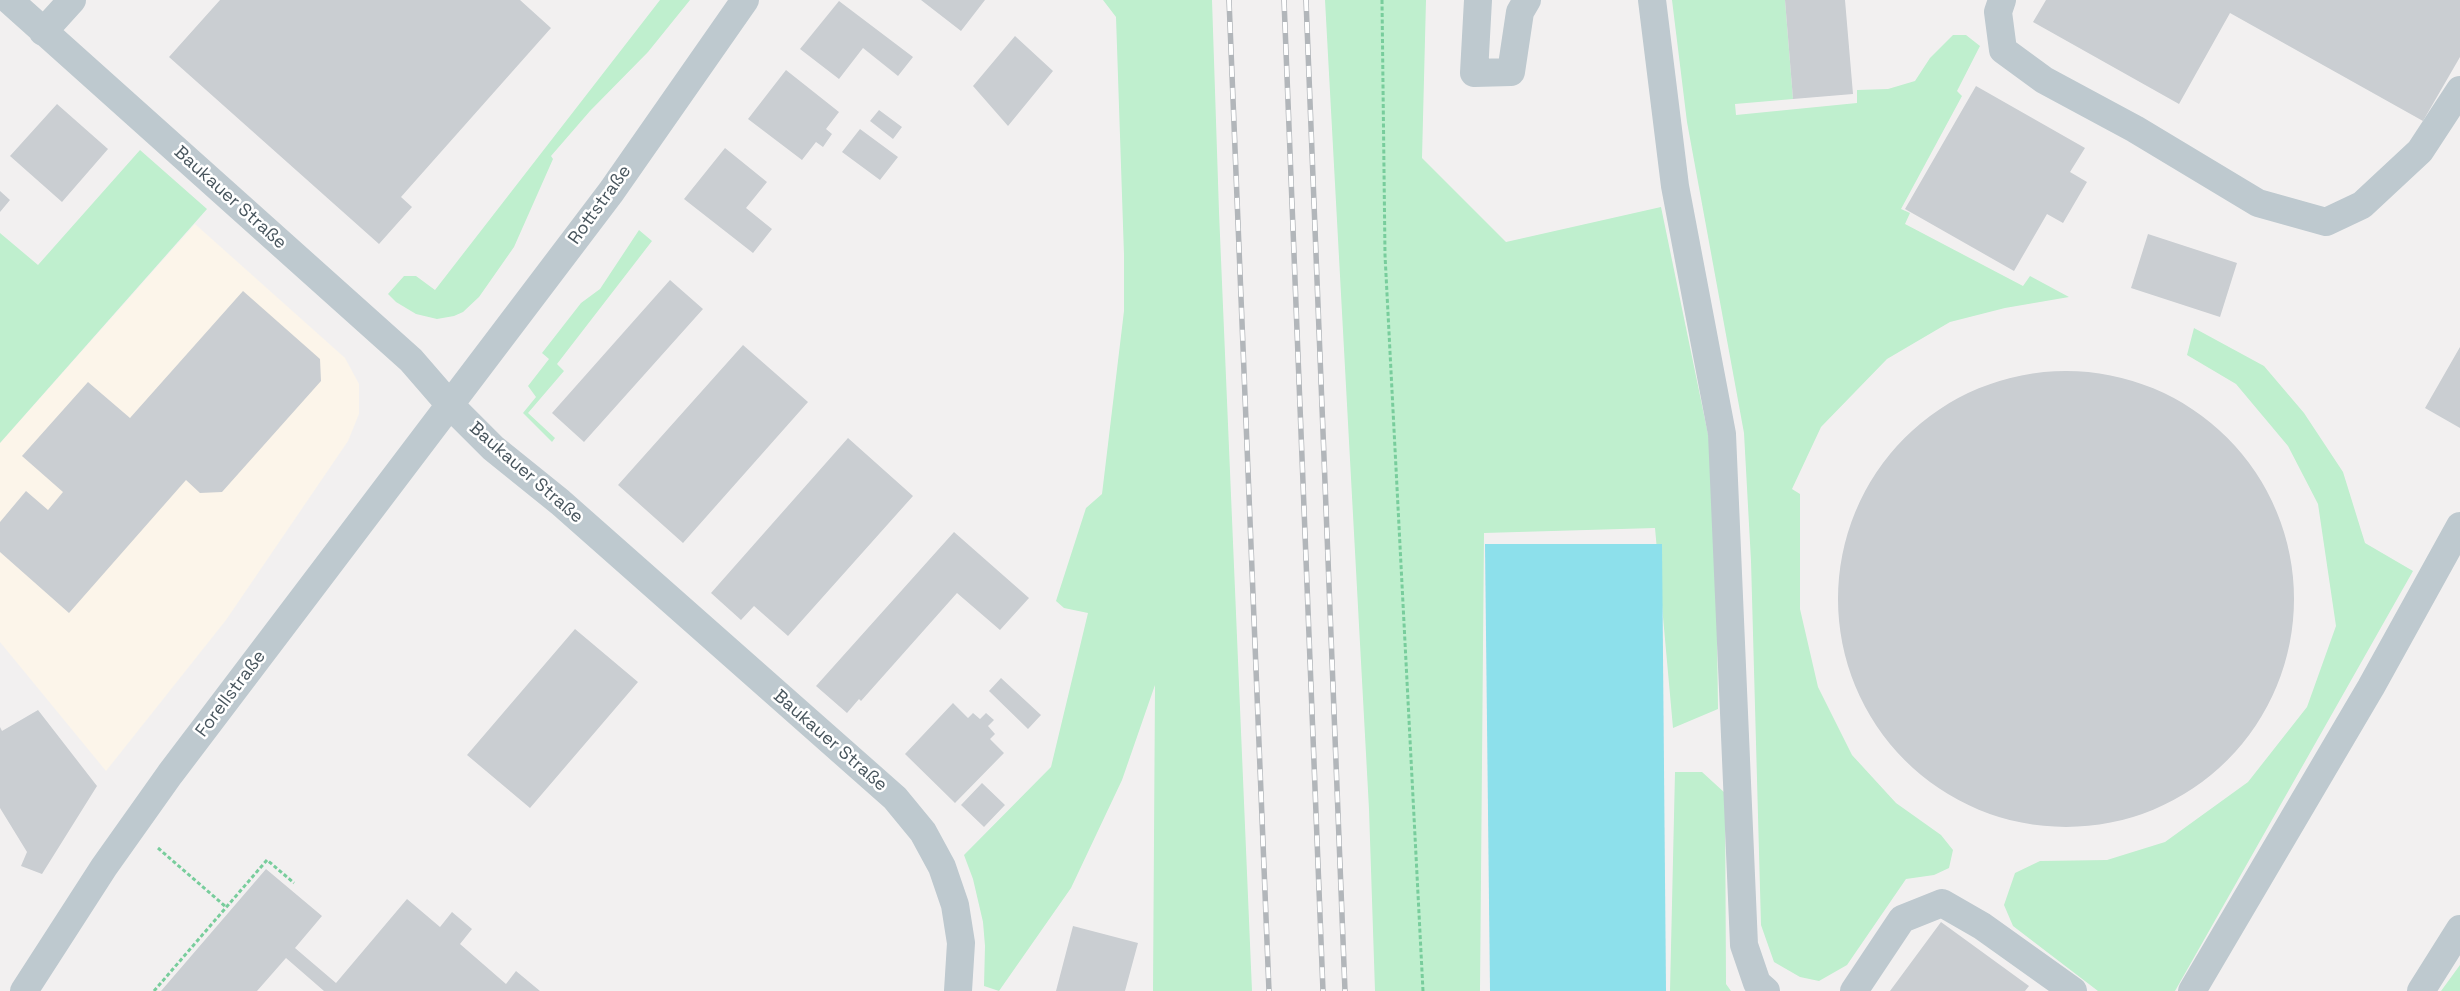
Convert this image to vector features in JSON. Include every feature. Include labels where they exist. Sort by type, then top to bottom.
[{"type":"street","name":"Baukauer Straße","points":[[9,0],[411,360],[450,405],[493,448],[560,502],[895,798],[923,832],[942,867],[955,905],[961,943],[958,991]]},
{"type":"street","points":[[43,32],[72,0]]},
{"type":"street","name":"Rottstraße","points":[[450,405],[611,192],[744,0]]},
{"type":"street","points":[[1478,0],[1474,73],[1511,72],[1520,12],[1527,0]]},
{"type":"street","points":[[1652,0],[1675,186],[1722,434],[1744,945],[1757,983],[1766,991]]},
{"type":"street","points":[[2002,0],[1998,12],[2003,50],[2044,80],[2135,129],[2258,203],[2326,222],[2362,205],[2420,151],[2460,90]]},
{"type":"street","name":"Forellstraße","points":[[24,991],[132,827],[450,405]]},
{"type":"street","points":[[2192,991],[2366,696],[2460,526]]},
{"type":"street","points":[[1854,991],[1902,919],[1942,903],[1982,926],[2073,991]]},
{"type":"street","points":[[2421,991],[2460,929]]},
{"type":"path","points":[[1382,0],[1385,255],[1422,991]]},
{"type":"path","points":[[132,827],[226,907]]},
{"type":"path","points":[[154,991],[267,860],[294,883]]},
{"type":"shaded area","points":[[195,224],[345,358],[359,384],[359,414],[348,441],[226,620],[106,771],[0,642],[0,443]]},
{"type":"green space","points":[[660,0],[690,0],[648,52],[590,111],[551,156],[553,159],[514,247],[479,297],[463,312],[454,316],[437,319],[416,314],[396,302],[388,294],[404,276],[416,276],[435,290]]},
{"type":"green space","points":[[1103,0],[1212,0],[1219,212],[1252,991],[1153,991],[1155,685],[1122,780],[1071,888],[999,991],[984,986],[985,946],[983,922],[973,879],[964,855],[1051,767],[1088,613],[1064,608],[1056,601],[1086,508],[1102,494],[1124,311],[1124,255],[1116,17]]},
{"type":"green space","points":[[1325,0],[1426,0],[1422,158],[1506,242],[1661,207],[1715,468],[1718,709],[1673,728],[1655,528],[1484,533],[1480,991],[1375,991],[1369,809]]},
{"type":"green space","points":[[1672,0],[1785,0],[1793,99],[1735,104],[1736,115],[1857,103],[1857,90],[1888,89],[1915,81],[1930,58],[1953,35],[1966,35],[1980,46],[1957,91],[1962,96],[1901,209],[1910,213],[1905,224],[2023,286],[2030,276],[2069,297],[2005,308],[1950,322],[1887,359],[1821,427],[1792,489],[1800,494],[1800,609],[1818,687],[1852,755],[1896,803],[1941,835],[1953,850],[1949,868],[1934,875],[1906,879],[1847,965],[1819,981],[1800,977],[1774,962],[1761,925],[1751,561],[1744,433],[1687,122]]},
{"type":"green space","points":[[140,150],[207,209],[0,443],[0,233],[38,265]]},
{"type":"green space","points":[[639,230],[652,241],[557,364],[564,371],[528,413],[555,438],[552,442],[523,413],[536,397],[528,386],[549,359],[542,353],[581,303],[600,289]]},
{"type":"green space","points":[[2194,328],[2264,366],[2304,413],[2343,472],[2365,543],[2413,571],[2175,991],[2098,991],[2013,926],[2004,905],[2015,873],[2040,861],[2107,860],[2165,842],[2248,782],[2307,707],[2336,626],[2318,504],[2288,446],[2236,384],[2187,355]]},
{"type":"green space","points":[[1675,772],[1702,772],[1725,793],[1726,984],[1731,991],[1670,991]]},
{"type":"green space","points":[[2460,965],[2460,991],[2441,991]]},
{"type":"water","points":[[1485,544],[1662,544],[1666,991],[1490,991]]},
{"type":"building","points":[[220,0],[520,0],[551,28],[401,197],[412,207],[379,244],[169,57]]},
{"type":"building","points":[[921,0],[985,0],[961,31]]},
{"type":"building","points":[[1785,0],[1845,0],[1853,94],[1793,99]]},
{"type":"building","points":[[2046,0],[2460,0],[2460,57],[2423,121],[2230,13],[2179,104],[2033,22]]},
{"type":"building","points":[[839,1],[913,57],[898,76],[863,48],[839,79],[800,49]]},
{"type":"building","points":[[1015,36],[1053,71],[1008,126],[973,86]]},
{"type":"building","points":[[786,70],[839,112],[826,129],[832,134],[823,147],[816,142],[802,160],[748,119]]},
{"type":"building","points":[[1976,86],[2085,148],[2070,172],[2087,182],[2063,223],[2047,214],[2014,271],[1905,209]]},
{"type":"building","points":[[57,104],[108,149],[62,202],[10,156]]},
{"type":"building","points":[[879,110],[902,127],[893,139],[870,121]]},
{"type":"building","points":[[860,129],[898,157],[880,180],[842,152]]},
{"type":"building","points":[[725,148],[767,182],[746,208],[772,229],[753,253],[684,199]]},
{"type":"building","points":[[0,191],[10,200],[0,212]]},
{"type":"building","points":[[2148,234],[2237,263],[2220,317],[2131,288]]},
{"type":"building","points":[[670,280],[703,309],[584,442],[552,413]]},
{"type":"building","points":[[243,291],[320,359],[321,381],[222,492],[200,493],[186,480],[69,613],[0,552],[0,522],[26,491],[48,510],[63,492],[22,456],[88,382],[130,418]]},
{"type":"building","points":[[743,345],[808,402],[683,543],[618,485]]},
{"type":"building","points":[[2460,347],[2460,428],[2425,408]]},
{"type":"building","points":[[2066,371],[2110,375],[2153,388],[2193,409],[2227,438],[2256,472],[2277,512],[2290,555],[2294,599],[2290,643],[2277,686],[2256,726],[2227,760],[2193,789],[2153,810],[2110,823],[2066,827],[2022,823],[1979,810],[1939,789],[1905,760],[1876,726],[1855,686],[1842,643],[1838,599],[1842,555],[1855,512],[1876,472],[1905,438],[1939,409],[1979,388],[2022,375]]},
{"type":"building","points":[[848,438],[913,496],[788,636],[754,606],[741,620],[711,593]]},
{"type":"building","points":[[954,532],[1029,598],[1000,630],[957,593],[861,701],[859,699],[847,713],[816,686]]},
{"type":"building","points":[[575,629],[638,682],[530,808],[467,755]]},
{"type":"building","points":[[1001,678],[1041,715],[1028,729],[989,691]]},
{"type":"building","points":[[953,703],[968,718],[973,713],[980,719],[986,713],[994,720],[988,726],[995,734],[990,739],[1004,753],[955,803],[905,754]]},
{"type":"building","points":[[38,710],[97,786],[42,874],[21,866],[27,852],[0,808],[0,727],[2,731]]},
{"type":"building","points":[[982,783],[1005,805],[984,827],[961,805]]},
{"type":"building","points":[[266,869],[322,916],[295,948],[336,983],[407,899],[440,927],[452,912],[472,929],[460,944],[506,984],[516,971],[540,991],[324,991],[286,958],[257,991],[161,991]]},
{"type":"building","points":[[1941,922],[2029,986],[2025,991],[1890,991]]},
{"type":"building","points":[[1073,926],[1138,943],[1125,991],[1056,991]]},
{"type":"railway","points":[[1229,0],[1269,991]]},
{"type":"railway","points":[[1284,0],[1323,991]]},
{"type":"railway","points":[[1306,0],[1345,991]]}]
